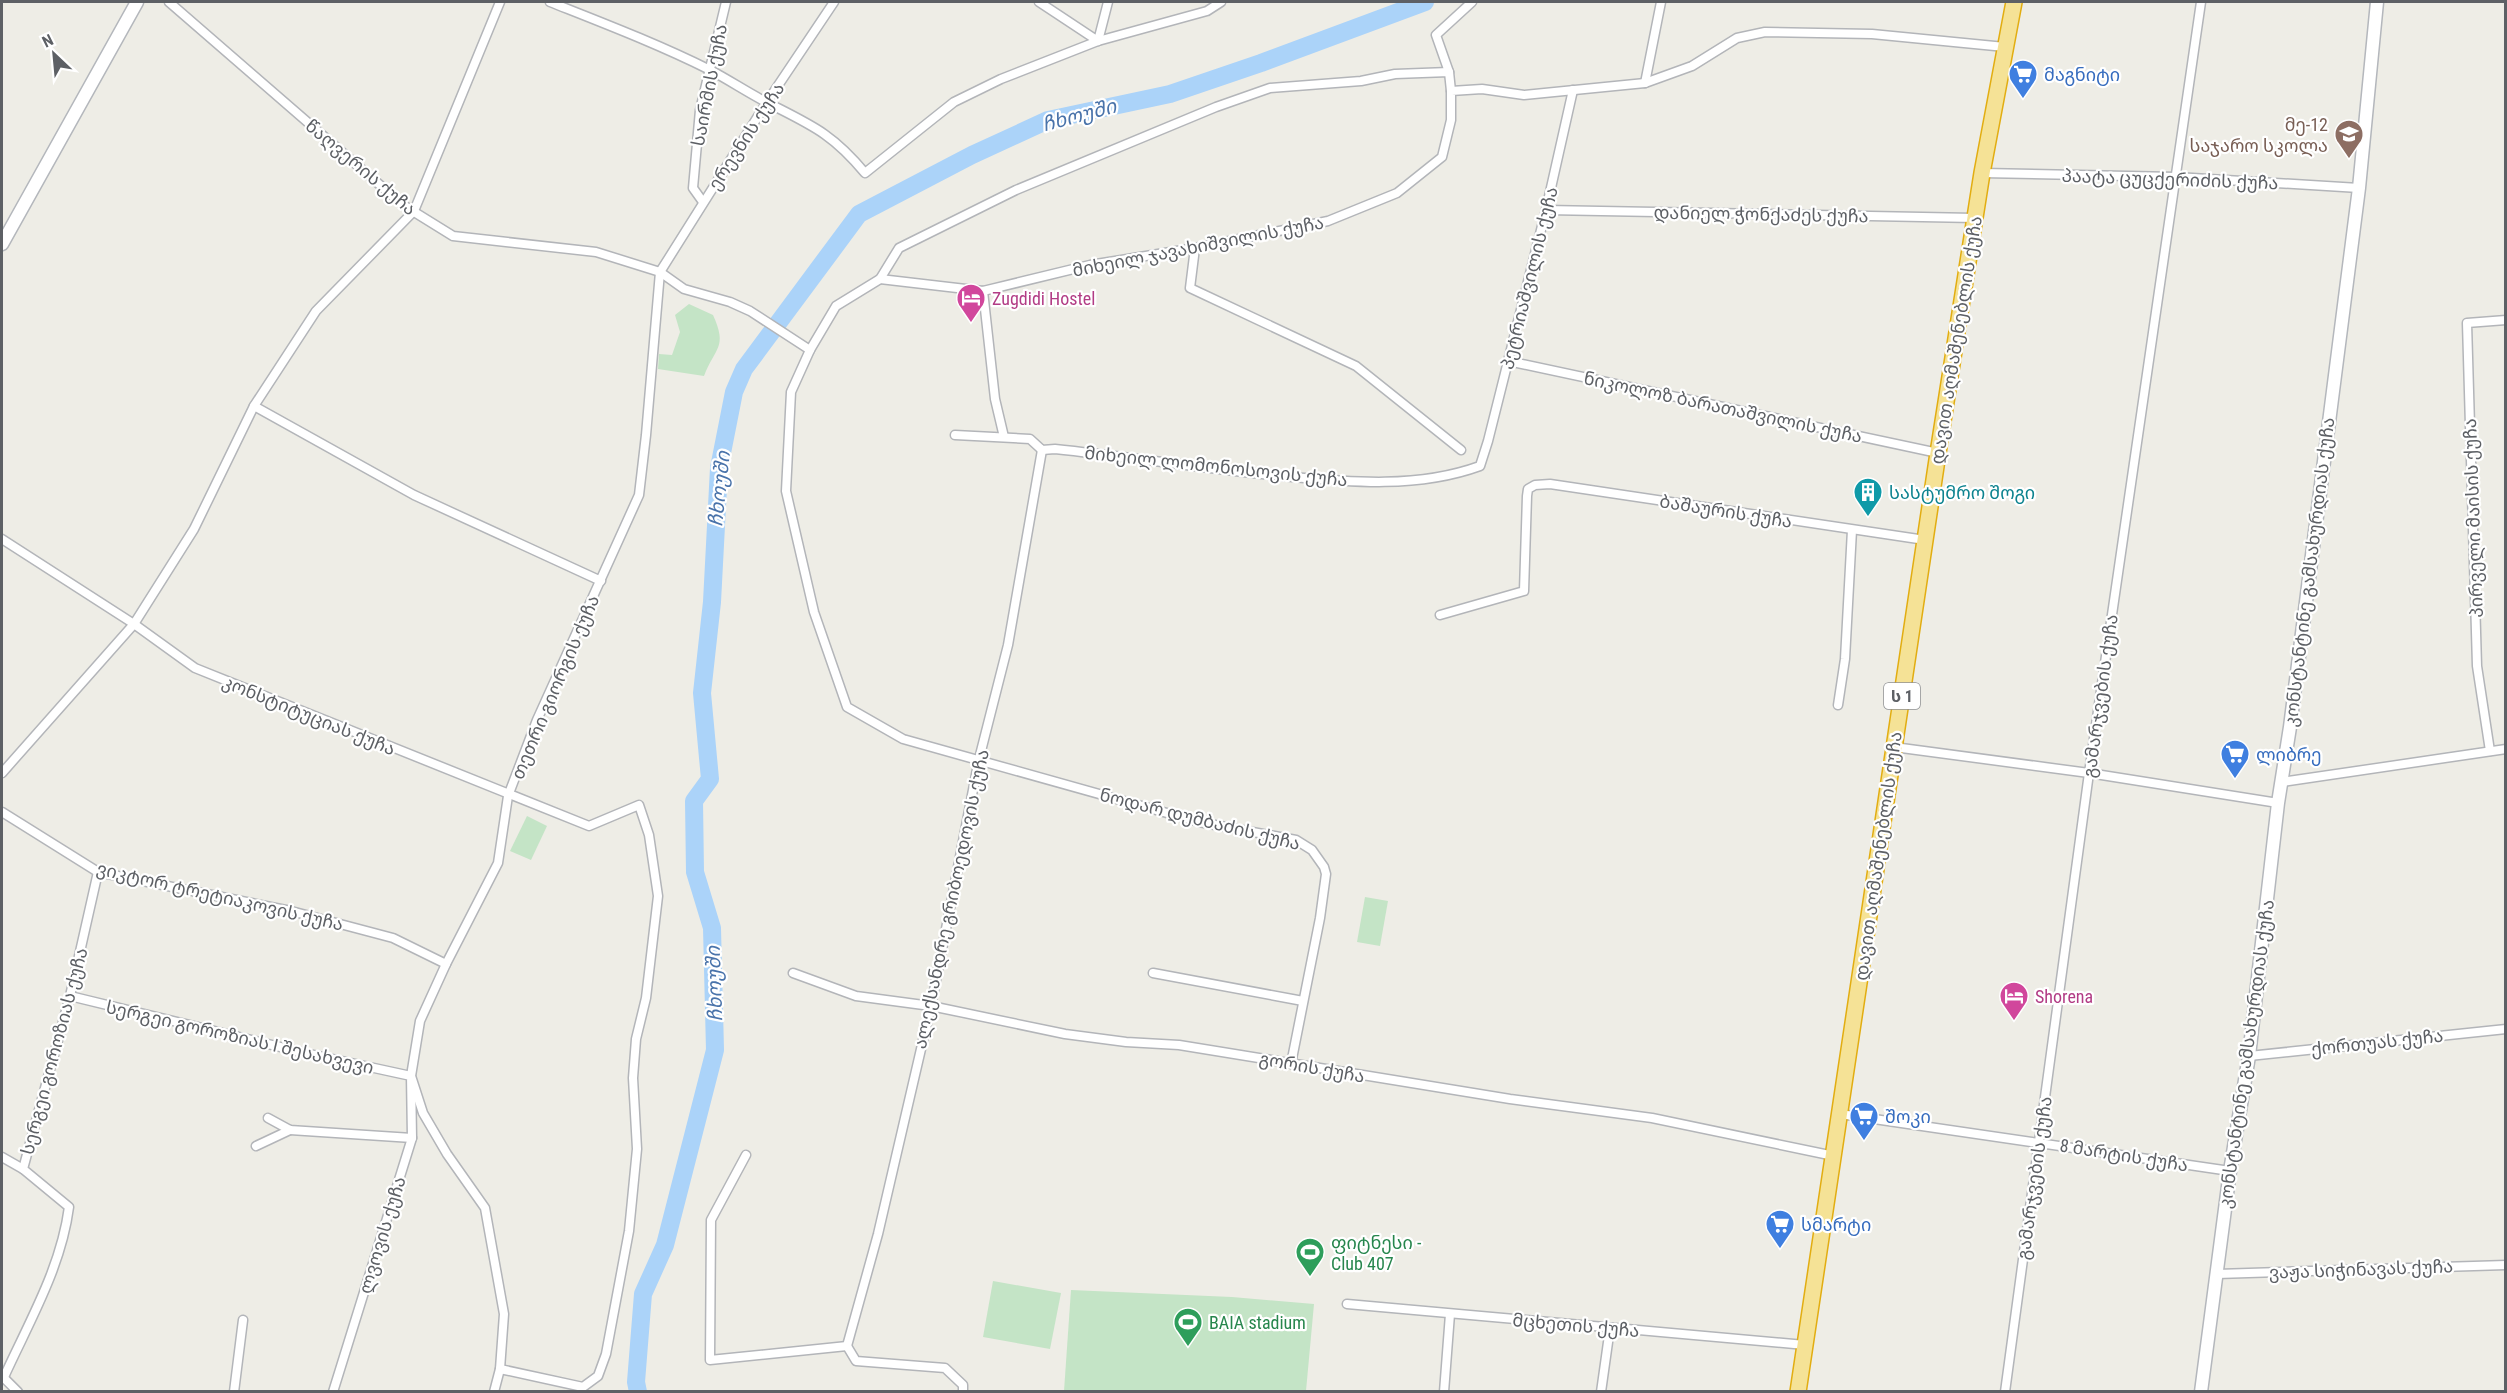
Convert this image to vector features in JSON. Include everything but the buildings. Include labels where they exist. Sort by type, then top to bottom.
[{"type":"highway","name":"დავით აღმაშენებლის ქუჩა","points":[[1798,1392],[1938,453],[1982,173],[2014,2]]},
{"type":"main road","points":[[2,244],[137,2]]},
{"type":"main road","name":"კონსტანტინე გამსახურდიას ქუჩა","points":[[2201,1392],[2230,1171],[2249,1056],[2277,803],[2282,783],[2359,188],[2377,2]]},
{"type":"street","name":"წაღვერის ქუჩა","points":[[169,2],[404,205],[453,236],[596,252],[660,272],[684,289],[730,302],[750,311],[810,350]]},
{"type":"street","points":[[2,772],[134,624],[194,530],[254,405],[316,311],[414,211],[500,2]]},
{"type":"street","points":[[550,2],[710,70],[821,130],[842,147],[865,173],[954,102],[1001,79],[1098,41],[1207,11],[1221,2]]},
{"type":"street","name":"საირმის ქუჩა","points":[[703,202],[693,188],[700,110],[726,2]]},
{"type":"street","name":"ერევნის ქუჩა","points":[[660,272],[767,102],[834,2]]},
{"type":"street","points":[[1039,2],[1098,41]]},
{"type":"street","points":[[1098,41],[1108,2]]},
{"type":"street","name":"მიხეილ ჯავახიშვილის ქუჩა","points":[[880,279],[983,291],[1090,265],[1195,248],[1328,221],[1396,193],[1442,157],[1452,120],[1451,91],[1449,72],[1436,36],[1472,2]]},
{"type":"street","points":[[1645,83],[1661,2]]},
{"type":"street","name":"გამარჯვების ქუჩა","points":[[2005,1392],[2089,773],[2201,2]]},
{"type":"street","points":[[1451,91],[1482,89],[1524,95],[1645,83],[1692,66],[1737,38],[1765,32],[1872,34],[2005,48]]},
{"type":"street","points":[[880,279],[899,248],[1016,190],[1216,107],[1270,88],[1361,81],[1395,74],[1449,72]]},
{"type":"street","name":"პეტრიაშვილის ქუჩა","points":[[1480,466],[1546,210],[1573,90]]},
{"type":"street","name":"პაატა ცუცქერიძის ქუჩა","points":[[1982,173],[2176,177],[2359,188]]},
{"type":"street","name":"დანიელ ჭონქაძეს ქუჩა","points":[[1546,210],[1975,218]]},
{"type":"street","points":[[1195,248],[1190,288],[1356,366],[1461,450]]},
{"type":"street","name":"თეთრი გიორგის ქუჩა","points":[[494,1392],[500,1369],[504,1314],[485,1208],[447,1154],[423,1113],[411,1076],[420,1021],[446,964],[498,863],[508,796],[537,720],[639,495],[660,272]]},
{"type":"street","name":"ნოდარ დუმბაძის ქუჩა","points":[[880,279],[836,306],[810,350],[791,392],[786,491],[814,612],[847,707],[903,739],[1199,822],[1296,840],[1306,845],[1321,861],[1326,874],[1320,918],[1291,1064]]},
{"type":"street","points":[[983,291],[995,399],[1004,437]]},
{"type":"street","name":"პირველი მაისის ქუჩა","points":[[2490,751],[2477,666],[2467,323],[2505,320]]},
{"type":"street","name":"ნიკოლოზ ბარათაშვილის ქუჩა","points":[[1508,362],[1938,453]]},
{"type":"street","points":[[254,405],[414,495],[601,581]]},
{"type":"street","name":"მიხეილ ლომონოსოვის ქუჩა","points":[[956,435],[1030,439],[1042,450],[1055,449],[1334,481],[1413,482],[1454,475],[1480,466]]},
{"type":"street","name":"ალექსანდრე გრიბოედოვის ქუჩა","points":[[847,1346],[878,1234],[931,1006],[979,759],[1008,645],[1042,450]]},
{"type":"street","name":"ბაშაურის ქუჩა","points":[[1440,615],[1524,591],[1527,489],[1535,485],[1550,484],[1925,540]]},
{"type":"street","points":[[1838,705],[1845,659],[1852,530]]},
{"type":"street","name":"კონსტიტუციას ქუჩა","points":[[2,539],[134,624],[195,668],[508,796],[589,826],[639,805],[650,835],[658,896],[646,998],[636,1039],[633,1078],[637,1149],[629,1231],[606,1354],[598,1376],[584,1387],[500,1369]]},
{"type":"street","points":[[1894,747],[2089,773],[2277,803]]},
{"type":"street","points":[[2282,783],[2505,749]]},
{"type":"street","name":"ვიკტორ ტრეტიაკოვის ქუჩა","points":[[2,812],[98,872],[291,911],[393,938],[446,964]]},
{"type":"street","name":"სერგეი გოროზიას ქუჩა","points":[[3,1377],[57,1260],[65,1231],[69,1207],[23,1169],[70,996],[98,872]]},
{"type":"street","name":"გორის ქუჩა","points":[[793,974],[856,996],[931,1006],[1065,1034],[1126,1042],[1179,1045],[1510,1099],[1652,1118],[1834,1156]]},
{"type":"street","points":[[1153,974],[1303,1001]]},
{"type":"street","name":"სერგეი გოროზიას I შესახვევი","points":[[70,996],[304,1053],[411,1076]]},
{"type":"street","name":"ქორთუას ქუჩა","points":[[2249,1056],[2505,1029]]},
{"type":"street","name":"ლვოვის ქუჩა","points":[[333,1392],[412,1138],[411,1076]]},
{"type":"street","name":"8 მარტის ქუჩა","points":[[1840,1114],[2230,1171]]},
{"type":"street","points":[[268,1118],[290,1130],[412,1138]]},
{"type":"street","points":[[256,1146],[290,1130]]},
{"type":"street","points":[[746,1155],[711,1220],[710,1360],[847,1346],[856,1361],[945,1368],[963,1385],[963,1392]]},
{"type":"street","points":[[2,1157],[23,1169]]},
{"type":"street","name":"ვაჟა სიჭინავას ქუჩა","points":[[2217,1274],[2505,1265]]},
{"type":"street","name":"მცხეთის ქუჩა","points":[[1347,1304],[1804,1345]]},
{"type":"street","points":[[1444,1392],[1450,1314]]},
{"type":"street","points":[[234,1392],[243,1320]]},
{"type":"street","points":[[1601,1392],[1610,1328]]},
{"type":"street","points":[[3,1377],[18,1392]]},
{"type":"green space","points":[[689,304],[713,315],[719,334],[718,347],[704,376],[658,369],[659,354],[672,355],[680,332],[675,315]]},
{"type":"green space","points":[[527,816],[547,826],[531,860],[510,851]]},
{"type":"green space","points":[[1365,897],[1388,901],[1380,946],[1357,942]]},
{"type":"green space","points":[[993,1281],[1061,1293],[1050,1349],[983,1337]]},
{"type":"green space","name":"BAIA stadium","points":[[1071,1290],[1232,1297],[1314,1304],[1306,1391],[1064,1391]]},
{"type":"waterway","name":"ჩხოუში","points":[[638,1392],[636,1382],[643,1294],[665,1245],[715,1050],[712,928],[695,872],[694,801],[710,779],[702,693],[712,602],[719,468],[734,392],[744,369],[859,214],[972,155],[1048,120],[1170,94],[1425,2]]},
{"type":"place","name":"მაგნიტი","points":[[2023,100]]},
{"type":"place","name":"მე-12 საჯარო სკოლა","points":[[2349,160]]},
{"type":"place","name":"Zugdidi Hostel","points":[[971,324]]},
{"type":"place","name":"სასტუმრო შოგი","points":[[1868,518]]},
{"type":"place","name":"ლიბრე","points":[[2235,780]]},
{"type":"place","name":"Shorena","points":[[2014,1022]]},
{"type":"place","name":"შოკი","points":[[1864,1142]]},
{"type":"place","name":"სმარტი","points":[[1780,1250]]},
{"type":"place","name":"ფიტნესი - Club 407","points":[[1310,1278]]},
{"type":"place","name":"BAIA stadium","points":[[1188,1348]]}]
